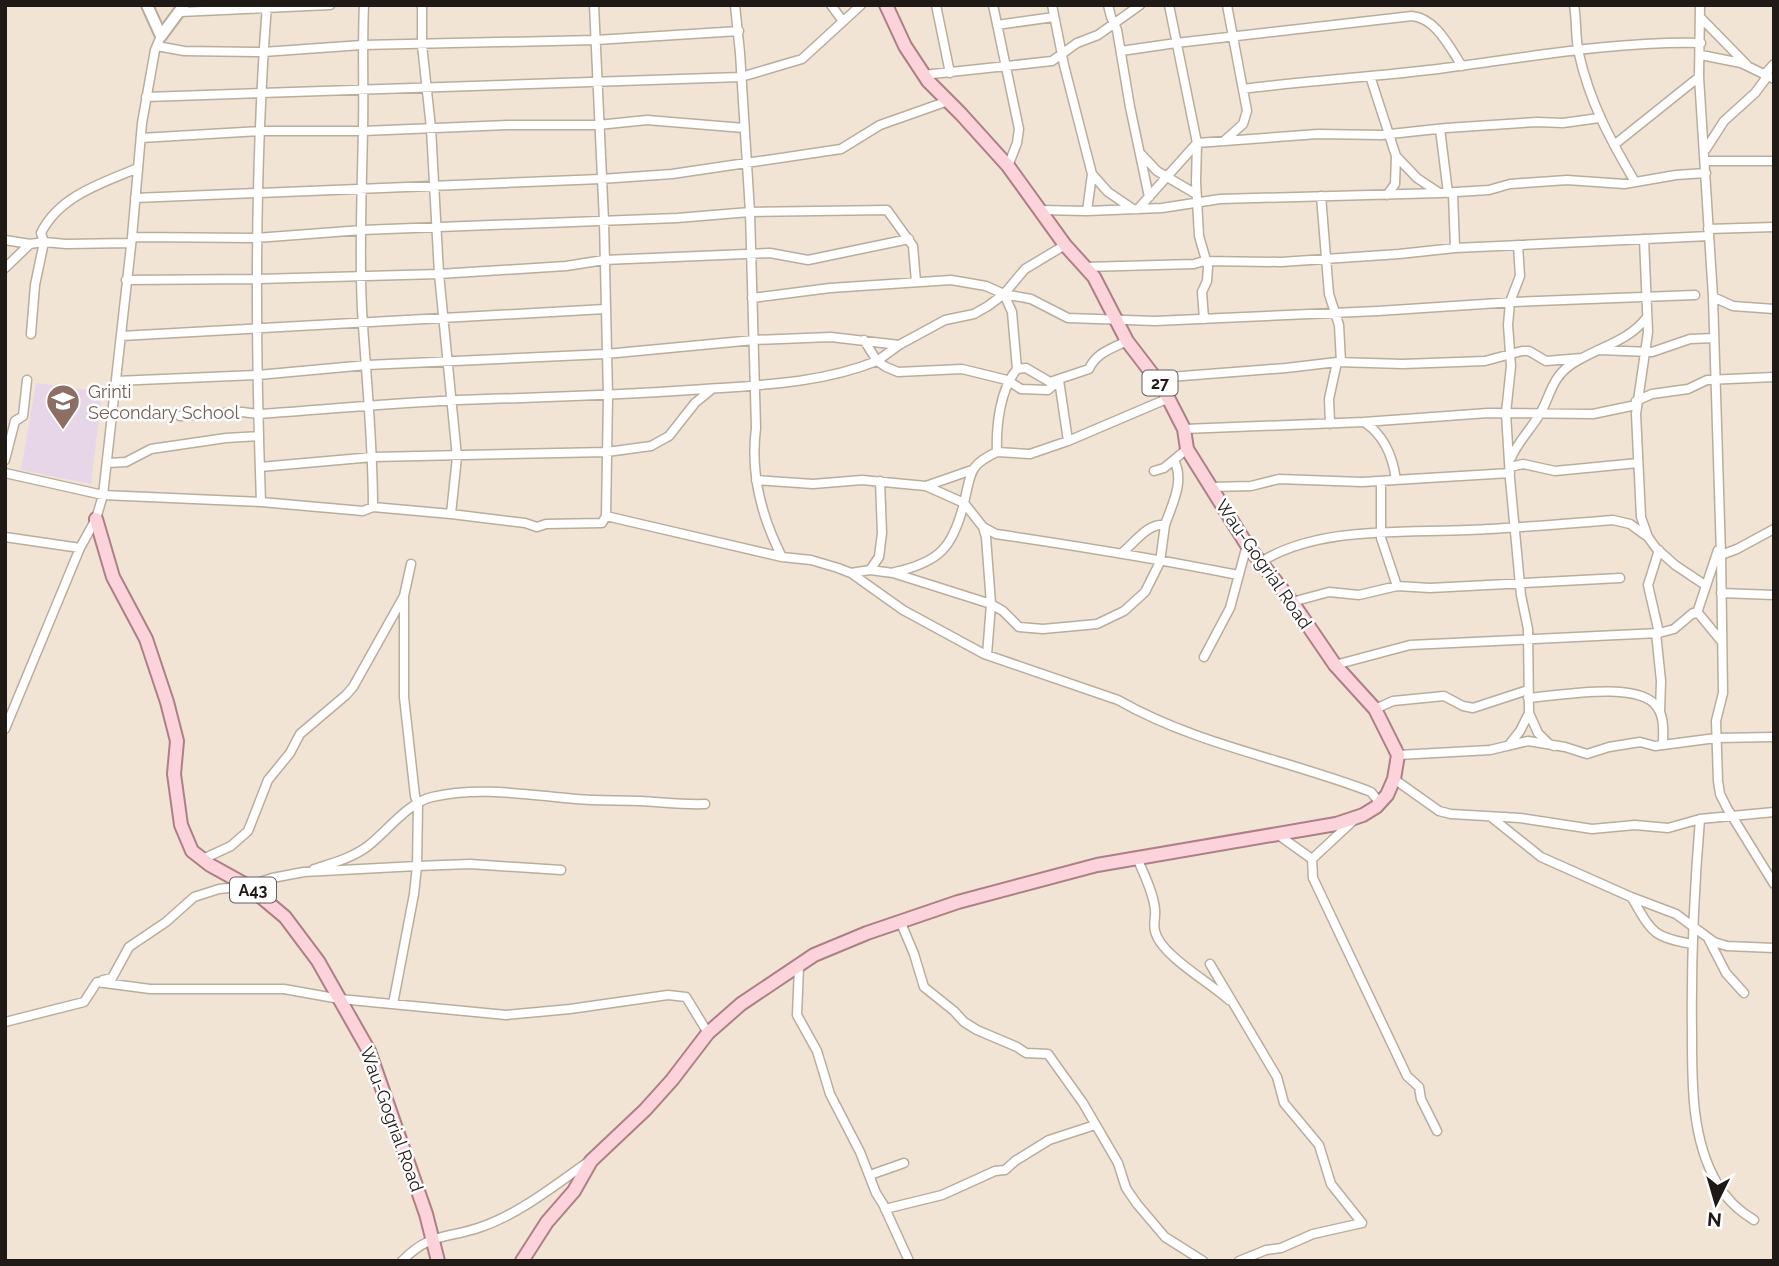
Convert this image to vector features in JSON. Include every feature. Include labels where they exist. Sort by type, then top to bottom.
[{"type":"main road","name":"Wau-Gogrial Road","points":[[886,5],[905,46],[923,75],[1008,166],[1065,245],[1094,278],[1126,341],[1157,378],[1169,398],[1185,429],[1187,449],[1247,545],[1335,665],[1375,709],[1398,755]]},
{"type":"main road","name":"Wau-Gogrial Road","points":[[96,519],[113,577],[146,639],[156,665],[177,741],[174,774],[181,825],[192,851],[248,886],[285,917],[318,961],[369,1051],[434,1238],[438,1261]]},
{"type":"main road","points":[[527,1260],[547,1222],[574,1191],[591,1161],[645,1110],[709,1033],[741,1004],[814,955],[831,946],[958,902],[1097,865],[1357,818],[1371,811],[1387,795],[1394,779],[1398,755]]},
{"type":"street","points":[[147,5],[158,44]]},
{"type":"street","points":[[5,729],[80,548],[96,519],[103,495],[146,97],[158,44],[182,8],[330,5]]},
{"type":"street","points":[[364,5],[361,188],[373,507]]},
{"type":"street","points":[[422,5],[422,45],[439,274],[457,457],[451,514]]},
{"type":"street","points":[[5,473],[103,495],[261,502],[363,511],[373,507],[525,523],[537,527],[546,524],[602,523],[606,516],[608,396],[604,221],[594,5]]},
{"type":"street","points":[[735,5],[739,31],[750,212],[756,428],[753,454],[767,528],[782,557]]},
{"type":"street","points":[[831,5],[842,20]]},
{"type":"street","points":[[146,97],[741,77],[802,59],[861,5]]},
{"type":"street","points":[[936,5],[950,73]]},
{"type":"street","points":[[993,5],[1020,134],[1008,166]]},
{"type":"street","points":[[1052,5],[1092,174],[1087,211]]},
{"type":"street","points":[[1108,5],[1118,30],[1149,197]]},
{"type":"street","points":[[923,75],[1052,61],[1072,46],[1098,35],[1140,5]]},
{"type":"street","points":[[1169,5],[1197,143],[1196,198],[1199,236],[1208,261],[1208,276],[1202,292],[1204,319]]},
{"type":"street","points":[[1224,141],[1245,120],[1247,111],[1227,5]]},
{"type":"street","points":[[1416,5],[1416,16]]},
{"type":"street","points":[[1574,5],[1578,50],[1588,89],[1599,118],[1635,182]]},
{"type":"street","points":[[261,502],[256,238],[267,7]]},
{"type":"street","points":[[1701,9],[1699,77],[1713,297],[1721,555],[1723,693],[1717,716],[1716,738],[1720,794],[1774,884]]},
{"type":"street","points":[[1701,9],[1749,67]]},
{"type":"street","points":[[1121,51],[1416,16],[1432,24],[1462,66]]},
{"type":"street","points":[[997,25],[1054,17]]},
{"type":"street","points":[[158,44],[184,51],[263,52],[362,45],[596,40],[739,31]]},
{"type":"street","points":[[1243,89],[1462,66],[1628,44],[1701,43]]},
{"type":"street","points":[[1701,55],[1732,60],[1768,77]]},
{"type":"street","points":[[1705,150],[1724,121],[1755,93],[1768,77],[1774,64]]},
{"type":"street","points":[[1370,76],[1396,156],[1395,184],[1387,195]]},
{"type":"street","points":[[1614,145],[1699,77]]},
{"type":"street","points":[[135,198],[672,174],[841,149],[880,125],[948,102]]},
{"type":"street","points":[[1135,209],[1168,178],[1197,143],[1310,134],[1381,135],[1537,122],[1563,123],[1599,118]]},
{"type":"street","points":[[141,138],[261,131],[598,125],[647,120],[744,128]]},
{"type":"street","points":[[1440,129],[1455,248]]},
{"type":"street","points":[[1139,151],[1151,165],[1196,198]]},
{"type":"street","points":[[1396,156],[1417,178],[1447,193]]},
{"type":"street","points":[[1705,161],[1774,161]]},
{"type":"street","points":[[31,334],[35,285],[44,242],[41,233],[46,223],[57,210],[82,192],[138,168]]},
{"type":"street","points":[[1040,210],[1172,207],[1196,198],[1447,193],[1560,180],[1610,184],[1706,173]]},
{"type":"street","points":[[1092,174],[1108,192],[1135,209]]},
{"type":"street","points":[[1321,196],[1329,298],[1339,325],[1339,362],[1329,399],[1331,424]]},
{"type":"street","points":[[5,240],[30,244],[66,244],[256,238],[362,230],[677,218],[750,212],[887,209],[913,246],[916,282]]},
{"type":"street","points":[[1085,267],[1191,264],[1208,261],[1281,262],[1455,248],[1644,239],[1774,227]]},
{"type":"street","points":[[126,280],[439,274],[566,266],[604,260],[770,253],[808,260],[909,239]]},
{"type":"street","points":[[1644,239],[1647,353],[1636,403],[1642,517],[1648,537]]},
{"type":"street","points":[[5,268],[30,244]]},
{"type":"street","points":[[180,416],[242,412],[258,414],[450,400],[608,396],[753,386],[849,372],[877,360],[946,320],[974,314],[1004,294],[1025,268],[1065,245]]},
{"type":"street","points":[[1518,245],[1520,276],[1510,302],[1508,325],[1510,355],[1506,413],[1520,583],[1528,638],[1529,713],[1538,733],[1554,746]]},
{"type":"street","points":[[752,298],[830,288],[951,280],[986,286],[1004,294],[1031,299],[1068,318],[1116,320],[1204,319],[1647,295],[1695,295]]},
{"type":"street","points":[[1004,294],[1012,312],[1017,369]]},
{"type":"street","points":[[1713,297],[1733,306],[1774,309]]},
{"type":"street","points":[[121,336],[604,309]]},
{"type":"street","points":[[1510,466],[1518,444],[1540,414],[1556,378],[1582,358],[1627,336],[1647,317]]},
{"type":"street","points":[[116,381],[257,375],[367,365],[606,354],[754,340],[831,337],[900,345]]},
{"type":"street","points":[[1597,350],[1647,353],[1690,339],[1714,338]]},
{"type":"street","points":[[864,340],[877,360],[886,368],[898,372],[962,369],[1007,380],[1021,389],[1032,390],[1048,390],[1059,380]]},
{"type":"street","points":[[997,452],[1007,380],[1017,369],[1026,368],[1050,382],[1059,380],[1089,369],[1099,355],[1126,341]]},
{"type":"street","points":[[1157,378],[1339,362],[1403,364],[1485,361],[1525,351],[1546,361],[1582,358]]},
{"type":"street","points":[[1185,429],[1331,424],[1506,413],[1594,414],[1636,403],[1651,394],[1675,392],[1716,379],[1774,377]]},
{"type":"street","points":[[5,460],[10,421],[23,416],[27,380]]},
{"type":"street","points":[[1059,380],[1068,441]]},
{"type":"street","points":[[260,467],[373,457],[607,452],[651,446],[669,436],[695,403],[712,389]]},
{"type":"street","points":[[893,573],[915,568],[940,554],[957,529],[972,470],[980,460],[997,452],[1030,454],[1068,441],[1169,398]]},
{"type":"street","points":[[1364,422],[1384,442],[1393,463],[1396,480]]},
{"type":"street","points":[[107,463],[125,462],[150,450],[226,438],[259,436]]},
{"type":"street","points":[[1154,471],[1164,468],[1187,449]]},
{"type":"street","points":[[851,573],[870,570],[893,573],[991,604],[1003,611],[1019,627],[1043,629],[1097,625],[1124,611],[1145,592],[1160,562],[1165,525],[1179,483],[1174,460]]},
{"type":"street","points":[[1211,487],[1251,486],[1279,479],[1396,480],[1523,464],[1563,471],[1638,463]]},
{"type":"street","points":[[926,486],[972,470]]},
{"type":"street","points":[[756,480],[813,484],[862,480],[926,486],[964,503],[983,527],[986,537],[991,604],[987,655]]},
{"type":"street","points":[[870,570],[879,557],[880,481]]},
{"type":"street","points":[[1381,481],[1381,534],[1386,558],[1397,586]]},
{"type":"street","points":[[606,516],[782,557],[811,560],[851,573],[903,610],[987,655],[1118,700],[1198,736],[1366,790],[1380,803]]},
{"type":"street","points":[[1259,563],[1282,551],[1314,540],[1619,521],[1630,524],[1648,537],[1675,565],[1705,584]]},
{"type":"street","points":[[1123,552],[1147,530],[1158,524],[1165,525]]},
{"type":"street","points":[[983,527],[996,534],[1123,552],[1160,562],[1238,575]]},
{"type":"street","points":[[1721,555],[1737,550],[1774,529]]},
{"type":"street","points":[[5,537],[80,548]]},
{"type":"street","points":[[1697,613],[1720,543]]},
{"type":"street","points":[[1204,657],[1230,608],[1247,545]]},
{"type":"street","points":[[1659,550],[1648,585],[1658,633],[1663,745]]},
{"type":"street","points":[[393,1004],[417,866],[418,805],[406,723],[404,596],[411,564]]},
{"type":"street","points":[[1292,603],[1323,593],[1359,595],[1397,586],[1430,588],[1620,578]]},
{"type":"street","points":[[1721,593],[1774,594]]},
{"type":"street","points":[[203,859],[231,846],[248,831],[273,771],[290,753],[300,734],[353,687],[404,596]]},
{"type":"street","points":[[1335,665],[1410,645],[1658,633],[1674,629],[1688,614],[1697,613]]},
{"type":"street","points":[[1697,613],[1722,642]]},
{"type":"street","points":[[1375,709],[1393,701],[1444,696],[1463,706],[1476,708],[1528,694],[1627,692],[1649,699],[1660,712]]},
{"type":"street","points":[[1505,747],[1516,738],[1529,713]]},
{"type":"street","points":[[1398,755],[1490,750],[1533,740],[1587,754],[1636,742],[1652,746],[1716,738],[1774,737]]},
{"type":"street","points":[[1394,779],[1439,811],[1457,816],[1560,823],[1601,830],[1635,825],[1673,827],[1700,820],[1774,812]]},
{"type":"street","points":[[304,873],[346,858],[367,847],[429,797],[467,793],[519,793],[604,802],[705,804]]},
{"type":"street","points":[[1491,817],[1541,857],[1676,914],[1693,925],[1709,940],[1721,965],[1744,993]]},
{"type":"street","points":[[1312,859],[1357,818]]},
{"type":"street","points":[[1700,820],[1692,944],[1694,1092],[1701,1142],[1712,1175],[1735,1207],[1754,1220]]},
{"type":"street","points":[[1282,832],[1312,859],[1313,878],[1407,1076],[1419,1087],[1421,1099],[1437,1131]]},
{"type":"street","points":[[1137,858],[1156,909],[1155,932],[1182,964],[1236,1006]]},
{"type":"street","points":[[5,1022],[84,1002],[97,982],[112,978],[129,947],[166,922],[194,897],[219,889],[248,886],[272,878],[304,873],[417,866],[470,864],[561,870]]},
{"type":"street","points":[[1631,897],[1655,933],[1692,944]]},
{"type":"street","points":[[901,923],[924,987],[977,1030],[1026,1053],[1048,1054],[1083,1102],[1118,1163],[1126,1188],[1156,1229],[1203,1261]]},
{"type":"street","points":[[1709,940],[1727,946],[1774,948]]},
{"type":"street","points":[[1210,964],[1277,1077],[1284,1103],[1319,1145],[1331,1184],[1362,1223],[1313,1234],[1281,1248],[1258,1252],[1239,1261]]},
{"type":"street","points":[[799,967],[797,1015],[817,1051],[830,1094],[909,1261]]},
{"type":"street","points":[[97,982],[150,989],[284,989],[340,999],[506,1016],[668,995],[686,997],[709,1033]]},
{"type":"street","points":[[885,1209],[942,1195],[995,1171],[1005,1170],[1049,1140],[1096,1125]]},
{"type":"street","points":[[402,1261],[416,1247],[434,1238],[481,1227],[524,1205],[591,1161]]},
{"type":"street","points":[[870,1175],[904,1163]]},
{"type":"shaded area","name":"Grinti Secondary School","points":[[36,383],[102,392],[91,484],[21,470]]},
{"type":"place","name":"Grinti Secondary School","points":[[63,431]]}]
